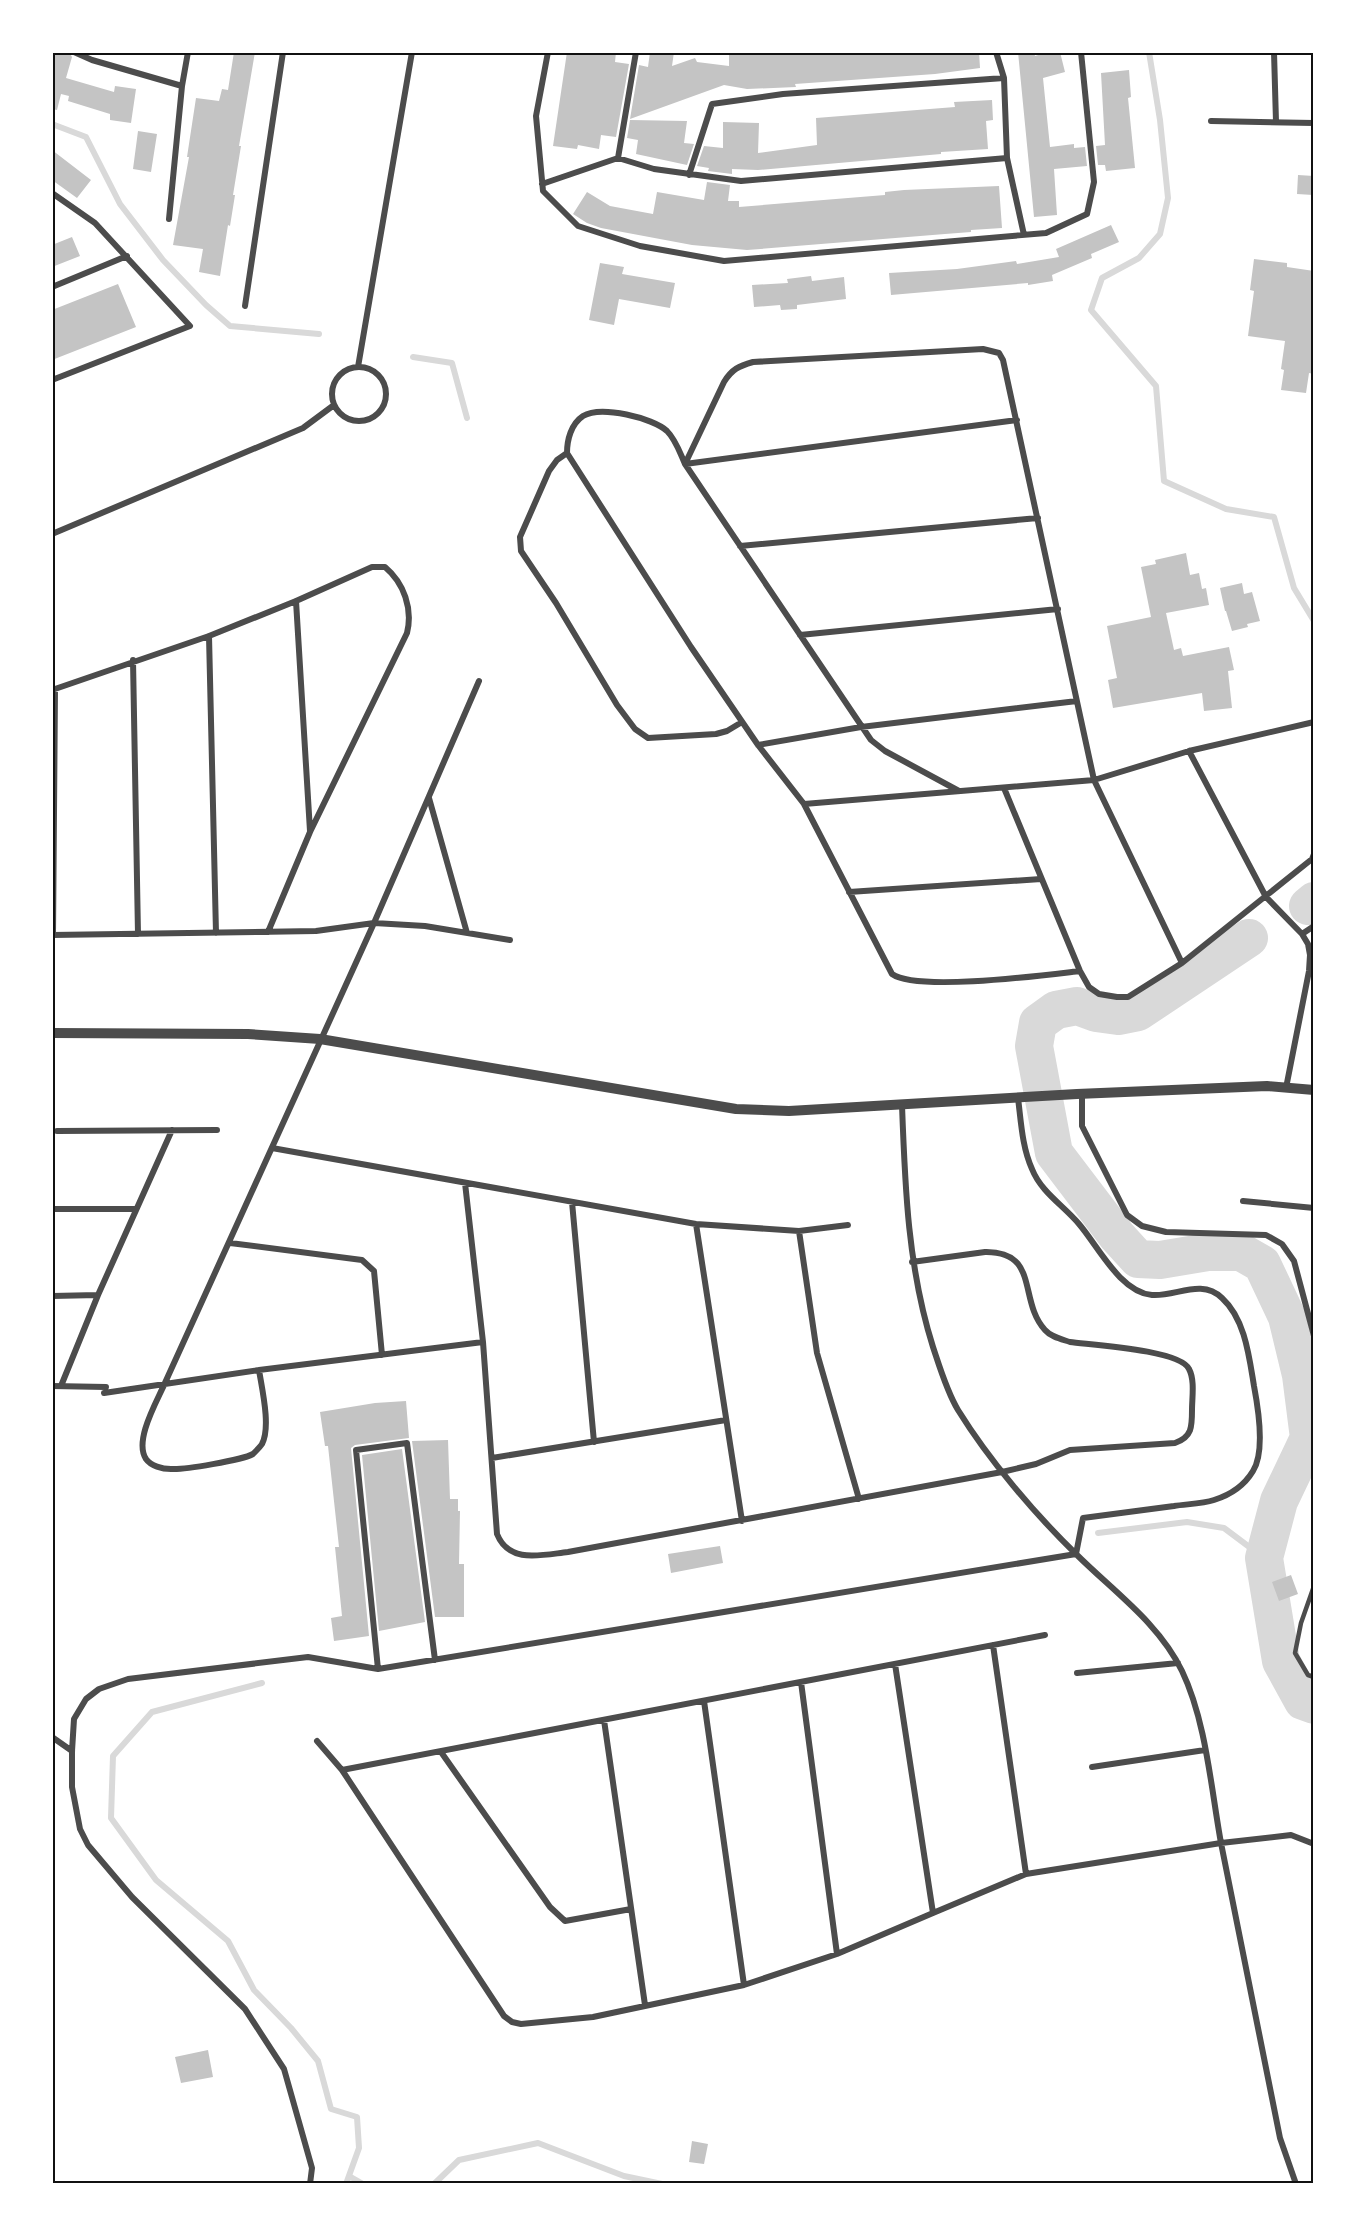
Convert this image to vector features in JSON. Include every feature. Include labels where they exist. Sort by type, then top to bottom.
[{"type":"street","points":[[74,52],[92,60],[182,86]]},
{"type":"street","points":[[169,219],[182,86],[188,52]]},
{"type":"street","points":[[245,306],[283,52]]},
{"type":"street","points":[[357,368],[412,52]]},
{"type":"street","points":[[548,52],[536,116],[543,191],[578,226],[640,246],[724,261],[1046,233],[1087,214],[1094,182],[1081,52]]},
{"type":"street","points":[[618,158],[636,52]]},
{"type":"street","points":[[996,52],[1004,78],[1006,158],[1024,235]]},
{"type":"street","points":[[1274,52],[1276,122]]},
{"type":"street","points":[[688,175],[712,104],[783,94],[1004,78]]},
{"type":"street","points":[[1211,121],[1314,123]]},
{"type":"street","points":[[542,184],[618,158],[654,169],[741,181],[1006,158]]},
{"type":"street","points":[[52,192],[95,223],[190,326],[52,380]]},
{"type":"street","points":[[52,287],[127,256]]},
{"type":"street","points":[[685,464],[731,371],[753,362],[900,352],[983,349],[999,353],[1003,360],[1017,420],[1094,780],[1182,963]]},
{"type":"street","points":[[366,368],[375,372],[384,387],[386,396],[379,412],[364,420],[355,420],[339,412],[334,405],[332,388],[336,380],[349,369],[366,368]]},
{"type":"street","points":[[52,534],[303,428],[334,405]]},
{"type":"street","points":[[959,791],[885,751],[870,740],[685,464],[668,432],[651,420],[629,415],[601,413],[585,415],[574,424],[567,441],[567,453],[691,647],[742,722],[804,804],[887,967],[897,978],[913,982],[1004,980],[1080,970]]},
{"type":"street","points":[[685,464],[1017,420]]},
{"type":"street","points":[[567,453],[557,460],[549,471],[520,537],[521,551],[556,603],[617,705],[635,729],[648,738],[716,734],[727,731],[742,722]]},
{"type":"street","points":[[740,546],[1038,518]]},
{"type":"street","points":[[268,932],[310,832],[407,633],[410,622],[409,610],[401,586],[386,567],[372,567],[209,636],[133,660],[54,689],[53,935],[316,932],[374,923],[425,926],[510,940]]},
{"type":"street","points":[[296,601],[310,832]]},
{"type":"street","points":[[800,636],[1058,609]]},
{"type":"street","points":[[209,636],[216,933]]},
{"type":"street","points":[[133,660],[138,934]]},
{"type":"street","points":[[259,1370],[265,1416],[262,1444],[252,1454],[239,1459],[172,1470],[157,1467],[147,1461],[142,1450],[144,1434],[164,1385],[374,923],[478,681]]},
{"type":"street","points":[[758,744],[861,727],[1077,701]]},
{"type":"street","points":[[804,804],[1094,780],[1189,751],[1314,722]]},
{"type":"street","points":[[1189,751],[1266,897],[1302,934],[1308,944],[1309,971],[1286,1088]]},
{"type":"street","points":[[1004,788],[1089,987],[1099,994],[1117,998],[1128,997],[1182,963],[1266,897],[1312,859],[1314,854]]},
{"type":"street","points":[[428,796],[467,933]]},
{"type":"street","points":[[849,892],[1041,879]]},
{"type":"street","points":[[1302,934],[1314,926]]},
{"type":"street","points":[[52,1033],[248,1034],[320,1039],[736,1109],[789,1111],[1267,1086],[1314,1090]]},
{"type":"street","points":[[1080,1094],[1082,1126],[1127,1215],[1142,1226],[1166,1232],[1266,1235],[1282,1244],[1294,1261],[1314,1336]]},
{"type":"street","points":[[1022,1098],[1023,1140],[1032,1169],[1042,1186],[1079,1223],[1109,1265],[1136,1291],[1153,1295],[1200,1288],[1220,1295],[1234,1310],[1245,1340],[1258,1405],[1260,1442],[1254,1469],[1238,1489],[1213,1501],[1083,1518],[1076,1554]]},
{"type":"street","points":[[902,1105],[906,1200],[912,1262],[928,1332],[941,1372],[957,1409],[1002,1472],[1076,1554],[1156,1632],[1178,1663],[1197,1709],[1221,1843],[1280,2138],[1296,2184]]},
{"type":"street","points":[[61,1386],[98,1295],[172,1130]]},
{"type":"street","points":[[57,1131],[217,1130]]},
{"type":"street","points":[[272,1148],[696,1224],[799,1231],[848,1225]]},
{"type":"street","points":[[465,1183],[483,1342],[497,1534],[502,1545],[512,1553],[526,1556],[568,1552],[1002,1472],[1036,1464],[1070,1450],[1166,1445],[1184,1440],[1190,1434],[1192,1376],[1183,1361],[1173,1356],[1070,1342],[1045,1331],[1037,1318],[1017,1261],[1009,1255],[985,1252],[912,1262]]},
{"type":"street","points":[[1243,1201],[1314,1209]]},
{"type":"street","points":[[572,1202],[594,1442]]},
{"type":"street","points":[[52,1209],[136,1209]]},
{"type":"street","points":[[696,1224],[742,1521]]},
{"type":"street","points":[[799,1231],[817,1353],[859,1499]]},
{"type":"street","points":[[230,1243],[362,1260],[374,1271],[382,1355]]},
{"type":"street","points":[[52,1296],[98,1295]]},
{"type":"street","points":[[52,1386],[105,1390],[164,1385],[259,1370],[483,1342]]},
{"type":"street","points":[[492,1458],[726,1420]]},
{"type":"street","points":[[378,1669],[356,1450],[407,1443],[435,1660]]},
{"type":"street","points":[[310,2184],[312,2168],[284,2069],[245,2009],[132,1896],[88,1845],[80,1829],[75,1810],[72,1751],[74,1719],[86,1699],[99,1689],[128,1679],[308,1657],[378,1669],[1076,1554]]},
{"type":"street","points":[[342,1770],[1045,1635]]},
{"type":"street","points":[[993,1645],[1026,1874]]},
{"type":"street","points":[[1077,1673],[1178,1663]]},
{"type":"street","points":[[895,1664],[933,1913]]},
{"type":"street","points":[[801,1682],[837,1954]]},
{"type":"street","points":[[704,1701],[744,1985]]},
{"type":"street","points":[[604,1720],[645,2005]]},
{"type":"street","points":[[52,1737],[72,1751]]},
{"type":"street","points":[[317,1741],[342,1770],[504,2016],[512,2022],[521,2024],[593,2017],[744,1985],[837,1954],[1026,1874],[1221,1843],[1291,1835],[1314,1844]]},
{"type":"street","points":[[1092,1767],[1205,1750]]},
{"type":"street","points":[[441,1752],[550,1908],[565,1921],[631,1909]]},
{"type":"lane","points":[[1314,1586],[1300,1623],[1295,1653],[1308,1675],[1314,1677]]},
{"type":"building","points":[[52,52],[69,52],[72,57],[66,78],[114,92],[115,86],[136,89],[131,123],[110,120],[110,114],[68,101],[69,96],[61,94],[57,110],[52,109]]},
{"type":"building","points":[[234,52],[255,52],[239,146],[241,146],[233,195],[235,195],[220,276],[199,272],[203,249],[173,245],[189,157],[187,157],[196,98],[219,101],[222,89],[228,90]]},
{"type":"building","points":[[567,52],[616,52],[615,62],[629,64],[616,137],[601,135],[599,149],[578,145],[577,149],[553,146]]},
{"type":"building","points":[[650,52],[674,52],[672,66],[695,58],[697,62],[729,66],[729,52],[979,52],[980,68],[935,74],[795,84],[796,87],[747,89],[724,85],[630,119],[639,65],[648,67]]},
{"type":"building","points":[[1018,52],[1034,52],[1035,56],[1048,52],[1060,52],[1065,72],[1043,78],[1050,147],[1074,144],[1074,148],[1085,147],[1087,166],[1054,169],[1057,215],[1034,217]]},
{"type":"building","points":[[1129,70],[1131,97],[1128,98],[1135,168],[1106,171],[1105,165],[1098,165],[1096,146],[1105,145],[1101,73]]},
{"type":"building","points":[[992,100],[993,120],[986,121],[988,149],[758,170],[732,169],[732,174],[708,171],[709,168],[697,166],[704,146],[723,148],[723,122],[759,123],[758,153],[817,145],[816,118],[955,107],[954,102]]},
{"type":"building","points":[[630,120],[687,121],[684,143],[694,144],[687,165],[636,154],[638,140],[627,138]]},
{"type":"building","points":[[138,131],[157,134],[151,172],[133,169]]},
{"type":"building","points":[[52,150],[91,180],[77,198],[52,180]]},
{"type":"building","points":[[1298,175],[1314,176],[1313,195],[1297,194]]},
{"type":"building","points":[[707,182],[730,185],[728,201],[739,201],[739,207],[885,195],[885,192],[904,190],[999,186],[1002,228],[747,250],[692,245],[601,228],[573,214],[587,192],[610,206],[653,214],[657,192],[704,200]]},
{"type":"building","points":[[1111,225],[1119,242],[1091,254],[1092,258],[1052,275],[1053,281],[1028,285],[1028,283],[891,295],[889,273],[957,269],[1016,261],[1017,264],[1059,257],[1056,249]]},
{"type":"building","points":[[72,237],[80,256],[52,267],[52,245]]},
{"type":"building","points":[[1254,259],[1287,263],[1287,267],[1314,271],[1314,374],[1309,373],[1306,393],[1281,390],[1285,341],[1248,336],[1254,291],[1250,290]]},
{"type":"building","points":[[600,263],[624,267],[622,274],[675,283],[670,308],[619,299],[614,325],[589,320]]},
{"type":"building","points":[[811,276],[812,281],[844,277],[846,299],[797,305],[797,309],[781,310],[780,305],[754,307],[752,285],[788,283],[787,279]]},
{"type":"building","points":[[118,284],[136,327],[52,360],[52,310]]},
{"type":"building","points":[[1186,553],[1190,575],[1199,573],[1202,589],[1206,588],[1209,605],[1166,613],[1174,650],[1181,648],[1183,656],[1229,647],[1234,670],[1228,671],[1232,708],[1204,711],[1202,693],[1113,708],[1108,680],[1117,678],[1107,626],[1151,617],[1141,567],[1156,564],[1155,560]]},
{"type":"building","points":[[1242,583],[1244,594],[1252,592],[1260,621],[1232,631],[1220,588]]},
{"type":"building","points":[[406,1401],[409,1438],[355,1445],[351,1448],[369,1636],[334,1641],[331,1618],[342,1616],[335,1547],[339,1547],[328,1446],[325,1446],[320,1412],[375,1403]]},
{"type":"building","points":[[448,1440],[450,1499],[458,1499],[458,1511],[460,1511],[459,1564],[464,1564],[464,1617],[435,1617],[412,1441]]},
{"type":"building","points":[[402,1449],[425,1622],[379,1631],[362,1455]]},
{"type":"building","points":[[720,1546],[723,1563],[671,1573],[668,1554]]},
{"type":"building","points":[[1291,1575],[1298,1594],[1279,1601],[1272,1582]]},
{"type":"building","points":[[208,2050],[213,2077],[181,2083],[175,2057]]},
{"type":"building","points":[[692,2141],[708,2144],[704,2164],[689,2162]]},
{"type":"waterway","points":[[1149,52],[1160,120],[1168,198],[1160,234],[1139,258],[1102,278],[1091,310],[1156,386],[1164,481],[1226,509],[1274,517],[1294,588],[1314,621]]},
{"type":"waterway","points":[[52,124],[86,137],[120,204],[163,260],[206,305],[230,326],[319,334]]},
{"type":"waterway","points":[[413,357],[452,363],[467,418]]},
{"type":"waterway","points":[[1308,906],[1314,901]]},
{"type":"waterway","points":[[1249,938],[1138,1012],[1118,1016],[1096,1013],[1077,1006],[1056,1010],[1038,1023],[1034,1046],[1054,1153],[1117,1236],[1138,1259],[1160,1260],[1208,1252],[1241,1252],[1262,1264],[1287,1317],[1301,1375],[1309,1438],[1279,1501],[1264,1558],[1281,1661],[1303,1701],[1314,1705]]},
{"type":"waterway","points":[[1098,1533],[1187,1522],[1224,1528],[1264,1558]]},
{"type":"waterway","points":[[262,1683],[152,1712],[113,1756],[111,1818],[156,1880],[228,1941],[254,1990],[291,2028],[318,2061],[331,2109],[357,2117],[359,2148],[346,2184]]},
{"type":"waterway","points":[[434,2184],[459,2160],[538,2143],[624,2176],[662,2184]]},
{"type":"waterway","points":[[349,2176],[363,2184]]}]
